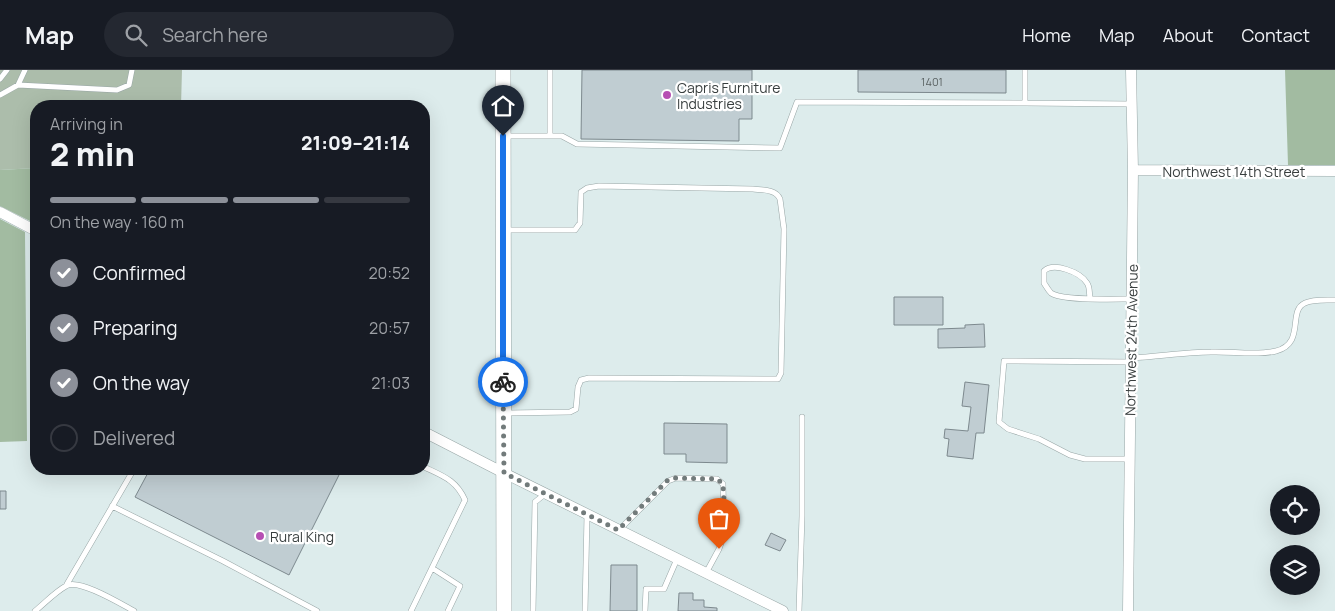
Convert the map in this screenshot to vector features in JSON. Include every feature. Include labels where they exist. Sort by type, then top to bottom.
[{"type":"street","points":[[503,70],[504,611]]},
{"type":"street","name":"Northwest 24th Avenue","points":[[1128,611],[1133,170],[1131,70]]},
{"type":"street","name":"Northwest 14th Street","points":[[1133,170],[1335,171]]},
{"type":"street","points":[[0,212],[30,228]]},
{"type":"street","points":[[430,435],[783,611]]},
{"type":"lane","points":[[0,79],[7,70]]},
{"type":"lane","points":[[18,85],[25,70]]},
{"type":"lane","points":[[0,95],[18,85],[118,90],[129,85],[132,70]]},
{"type":"lane","points":[[550,70],[550,136]]},
{"type":"lane","points":[[1025,70],[1025,103]]},
{"type":"lane","points":[[503,136],[562,136],[577,144],[780,148],[797,102],[1132,104]]},
{"type":"lane","points":[[503,230],[575,230],[580,223],[581,192],[587,188],[599,186],[753,189],[772,192],[778,195],[780,199],[784,229],[781,373],[778,379],[589,378],[581,380],[578,387],[576,409],[570,412],[503,413]]},
{"type":"lane","points":[[1090,298],[1089,288],[1085,280],[1057,267],[1049,267],[1044,271],[1044,283],[1051,293],[1061,297],[1090,298],[1132,299]]},
{"type":"lane","points":[[1130,459],[1086,459],[1070,455],[1039,439],[1008,429],[999,422],[1004,361],[1131,360],[1210,352],[1276,351],[1286,347],[1292,341],[1298,309],[1304,303],[1317,300],[1335,300]]},
{"type":"lane","points":[[799,611],[802,516],[802,417]]},
{"type":"lane","points":[[411,611],[465,500],[460,489],[446,478],[430,470]]},
{"type":"lane","points":[[35,611],[67,584],[130,475]]},
{"type":"lane","points":[[618,530],[668,480],[676,478],[717,479],[723,484],[724,535],[706,573]]},
{"type":"lane","points":[[533,611],[535,502],[545,494]]},
{"type":"lane","points":[[112,506],[223,561],[317,611]]},
{"type":"lane","points":[[585,611],[587,514]]},
{"type":"lane","points":[[645,611],[646,589],[664,589],[677,559]]},
{"type":"lane","points":[[432,568],[460,586],[448,611]]},
{"type":"lane","points":[[67,584],[78,584],[134,611]]},
{"type":"green space","points":[[0,70],[182,70],[181,100],[30,100],[30,168],[0,170]]},
{"type":"green space","points":[[1285,70],[1335,70],[1335,165],[1288,165]]},
{"type":"green space","points":[[30,168],[30,221],[0,206],[0,170]]},
{"type":"green space","points":[[0,219],[25,232],[27,441],[0,442]]},
{"type":"building","name":"Capris Furniture Industries","points":[[582,70],[752,70],[752,119],[739,119],[739,141],[581,139]]},
{"type":"building","points":[[858,70],[1006,70],[1006,93],[858,92]]},
{"type":"building","points":[[894,297],[943,297],[943,325],[894,325]]},
{"type":"building","points":[[984,324],[985,347],[938,348],[938,329],[965,328],[965,325]]},
{"type":"building","points":[[965,382],[989,385],[984,433],[976,433],[973,459],[947,456],[949,439],[944,438],[945,429],[968,431],[971,407],[962,406]]},
{"type":"building","points":[[664,423],[727,424],[727,463],[686,462],[686,454],[664,454]]},
{"type":"building","name":"Rural King","points":[[147,475],[339,475],[289,575],[135,497]]},
{"type":"building","points":[[0,491],[6,491],[6,509],[0,509]]},
{"type":"building","points":[[771,533],[786,540],[780,551],[765,545]]},
{"type":"building","points":[[611,565],[637,565],[637,611],[610,611]]},
{"type":"building","points":[[679,593],[693,593],[693,600],[704,600],[704,607],[717,608],[717,611],[678,611]]},
{"type":"way so far","points":[[503,382],[504,473],[618,530],[668,480],[676,478],[717,479],[723,484],[724,503],[724,535],[719,549]]},
{"type":"place","name":"Capris Furniture Industries","points":[[667,95]]},
{"type":"place","name":"Rural King","points":[[260,536]]},
{"type":"route","points":[[503,136],[503,382]]}]
